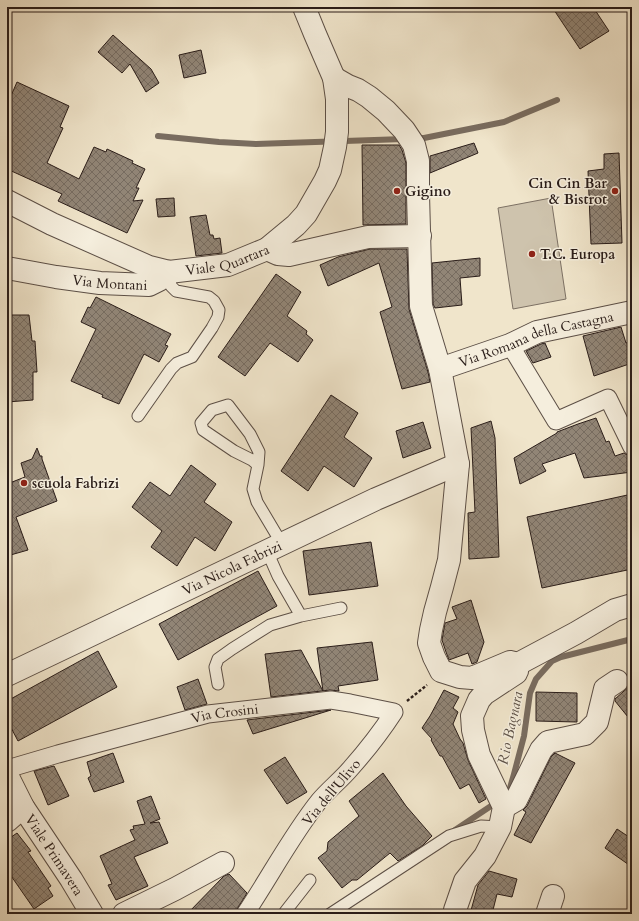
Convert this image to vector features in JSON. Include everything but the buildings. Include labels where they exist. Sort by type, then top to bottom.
[{"type":"street","points":[[308,8],[315,34],[334,78]]},
{"type":"street","name":"Via Romana della Castagna","points":[[334,78],[358,90],[386,111],[409,138],[418,161],[421,306],[440,368],[458,464],[449,560],[435,612],[429,644],[441,671],[460,677],[472,678],[510,662],[513,662],[516,665]]},
{"type":"street","name":"Viale Quartara","points":[[7,201],[52,224],[149,266],[169,272],[228,265],[267,250],[296,225],[306,214],[328,176],[336,140],[337,99],[334,78]]},
{"type":"street","points":[[267,250],[278,254],[288,255],[368,237],[420,236]]},
{"type":"street","name":"Via Montani","points":[[9,270],[100,283],[150,285],[169,272]]},
{"type":"street","name":"Via Romana della Castagna","points":[[440,368],[510,345],[538,332],[632,312]]},
{"type":"street","points":[[510,345],[556,421],[608,398],[632,447]]},
{"type":"street","name":"Via Nicola Fabrizi","points":[[7,674],[376,499],[458,464]]},
{"type":"street","points":[[456,914],[455,910],[465,881],[485,856],[500,809],[479,755],[473,730],[472,716],[479,700],[484,694],[516,673],[516,665],[615,610],[632,605]]},
{"type":"street","points":[[500,809],[516,800],[541,750],[548,742],[585,734],[597,722],[605,689],[617,681]]},
{"type":"street","name":"Via Crosini","points":[[7,769],[208,714],[331,700],[394,712]]},
{"type":"street","name":"Via dell'Ulivo","points":[[245,914],[290,843],[320,800],[351,769],[376,738],[394,712]]},
{"type":"street","name":"Viale Primavera","points":[[7,775],[15,814],[71,879],[92,914]]},
{"type":"street","points":[[124,914],[224,863]]},
{"type":"lane","points":[[138,416],[171,369],[177,363],[192,357],[218,317],[219,310],[214,301],[208,297],[176,291],[171,286],[169,272]]},
{"type":"lane","points":[[258,465],[203,430],[201,423],[212,410],[228,405],[250,434],[259,452],[258,465],[253,489],[274,548],[278,576],[302,616]]},
{"type":"lane","points":[[218,684],[215,667],[218,660],[232,649],[270,625],[302,616],[341,608]]},
{"type":"lane","points":[[330,914],[372,888],[449,836],[481,826],[500,809]]},
{"type":"lane","points":[[286,914],[285,912],[310,880]]},
{"type":"path","points":[[394,712],[431,682]]},
{"type":"shaded area","name":"T.C. Europa","points":[[551,198],[566,299],[513,309],[498,208]]},
{"type":"waterway","points":[[415,138],[424,138],[504,122],[557,100]]},
{"type":"waterway","points":[[158,136],[256,144],[404,139]]},
{"type":"waterway","name":"Rio Bagnara","points":[[507,796],[524,736],[530,693],[536,679],[552,661],[561,657],[632,639]]},
{"type":"waterway","points":[[455,830],[497,802]]},
{"type":"place","name":"Gigino","points":[[397,191]]},
{"type":"place","name":"Cin Cin Bar & Bistrot","points":[[615,191]]},
{"type":"place","name":"T.C. Europa","points":[[532,254]]},
{"type":"place","name":"scuola Fabrizi","points":[[24,483]]}]
